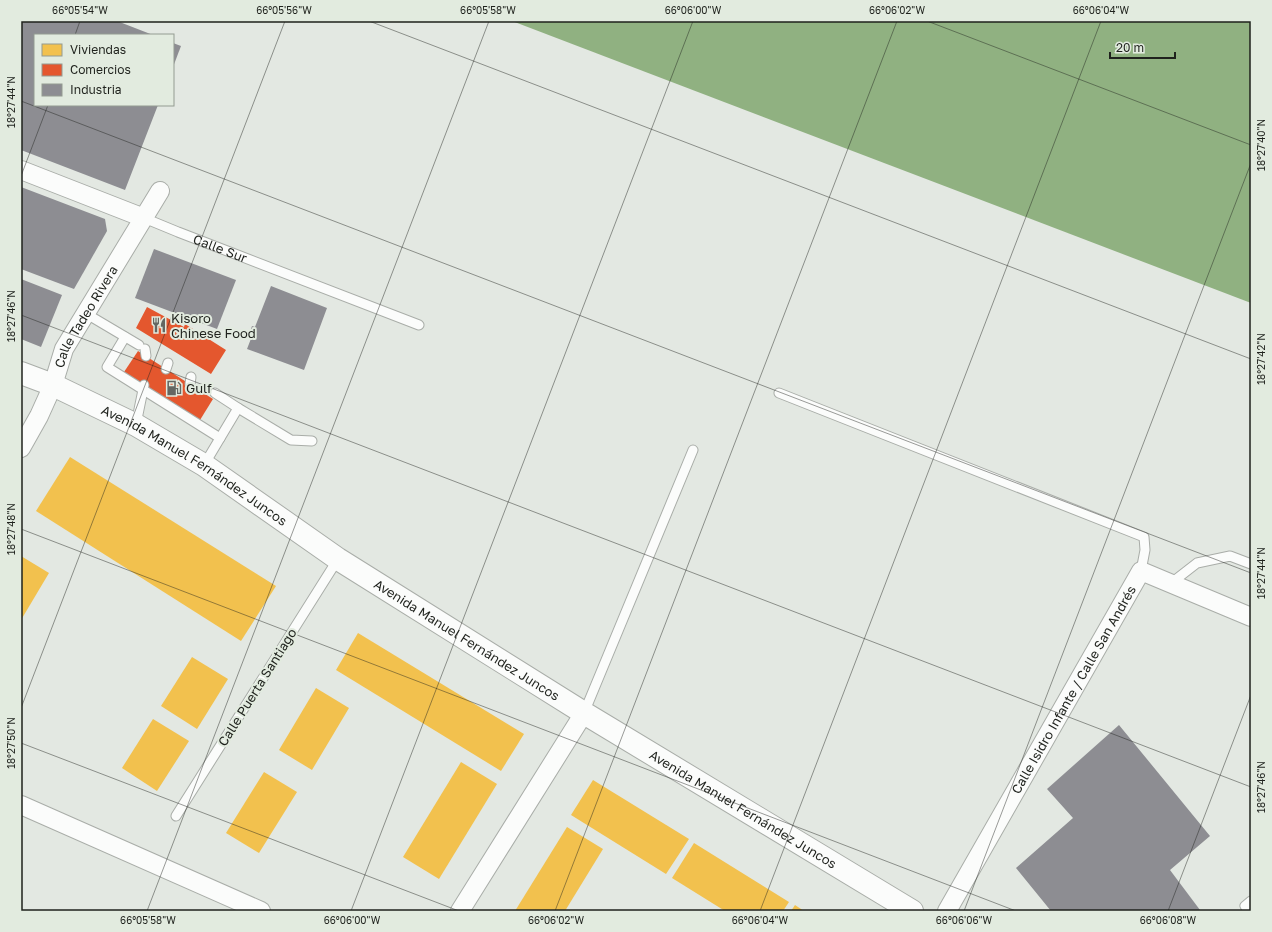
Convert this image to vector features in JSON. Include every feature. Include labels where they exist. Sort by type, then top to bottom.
[{"type":"main road","name":"Avenida Manuel Fernández Juncos","points":[[21,373],[53,385],[136,425],[204,465],[338,559],[584,713],[912,911]]},
{"type":"street","name":"Calle Sur","points":[[21,170],[144,218]]},
{"type":"street","name":"Calle Tadeo Rivera","points":[[21,448],[40,416],[53,385],[64,349],[160,191]]},
{"type":"street","name":"Calle Isidro Infante / Calle San Andrés","points":[[947,911],[1141,571],[1251,617]]},
{"type":"street","points":[[460,911],[584,713]]},
{"type":"street","points":[[21,805],[261,911]]},
{"type":"lane","name":"Calle Sur","points":[[144,218],[419,325]]},
{"type":"lane","points":[[85,313],[125,337],[143,350]]},
{"type":"lane","points":[[125,337],[107,367],[162,398],[220,438]]},
{"type":"lane","points":[[136,425],[143,387]]},
{"type":"lane","points":[[215,393],[291,440],[312,441]]},
{"type":"lane","points":[[779,393],[1144,537],[1145,550],[1141,571]]},
{"type":"lane","points":[[204,465],[238,408]]},
{"type":"lane","points":[[584,713],[693,450]]},
{"type":"lane","points":[[1170,584],[1197,563],[1230,556],[1251,564]]},
{"type":"lane","name":"Calle Puerta Santiago","points":[[176,816],[338,559]]},
{"type":"lane","points":[[1248,911],[1245,906],[1251,902]]},
{"type":"shaded area","points":[[512,21],[1251,21],[1251,303]]},
{"type":"building: Viviendas","points":[[70,457],[276,586],[241,641],[36,511]]},
{"type":"building: Viviendas","points":[[21,556],[49,573],[21,620]]},
{"type":"building: Viviendas","points":[[358,633],[524,734],[501,771],[336,670]]},
{"type":"building: Viviendas","points":[[192,657],[228,679],[197,729],[161,706]]},
{"type":"building: Viviendas","points":[[316,688],[349,708],[312,770],[279,750]]},
{"type":"building: Viviendas","points":[[153,719],[189,741],[157,791],[122,768]]},
{"type":"building: Viviendas","points":[[461,762],[497,784],[439,879],[403,857]]},
{"type":"building: Viviendas","points":[[264,772],[297,792],[259,853],[226,833]]},
{"type":"building: Viviendas","points":[[593,780],[689,839],[666,874],[571,815]]},
{"type":"building: Viviendas","points":[[567,827],[603,849],[565,911],[515,911]]},
{"type":"building: Viviendas","points":[[694,843],[789,902],[783,911],[725,911],[672,878]]},
{"type":"building: Viviendas","points":[[795,905],[804,911],[791,911]]},
{"type":"building: Comercios","points":[[147,307],[184,327],[185,324],[226,350],[211,374],[136,328]]},
{"type":"building: Comercios","points":[[138,351],[213,399],[200,420],[124,372]]},
{"type":"building: Industria","points":[[21,21],[117,21],[150,34],[34,34],[34,106],[158,106],[125,190],[21,150]]},
{"type":"building: Industria","points":[[174,43],[181,46],[174,64]]},
{"type":"building: Industria","points":[[21,187],[105,219],[107,231],[74,289],[21,269]]},
{"type":"building: Industria","points":[[154,249],[236,280],[217,329],[135,298]]},
{"type":"building: Industria","points":[[21,279],[62,295],[41,347],[21,339]]},
{"type":"building: Industria","points":[[271,286],[327,308],[304,370],[247,349],[252,336],[249,335],[252,326],[255,327]]},
{"type":"building: Industria","points":[[1119,725],[1210,836],[1170,870],[1200,910],[1199,911],[1051,911],[1016,868],[1073,818],[1047,789]]},
{"type":"place","name":"Kisoro Chinese Food","points":[[159,325]]},
{"type":"place","name":"Gulf","points":[[174,388]]}]
